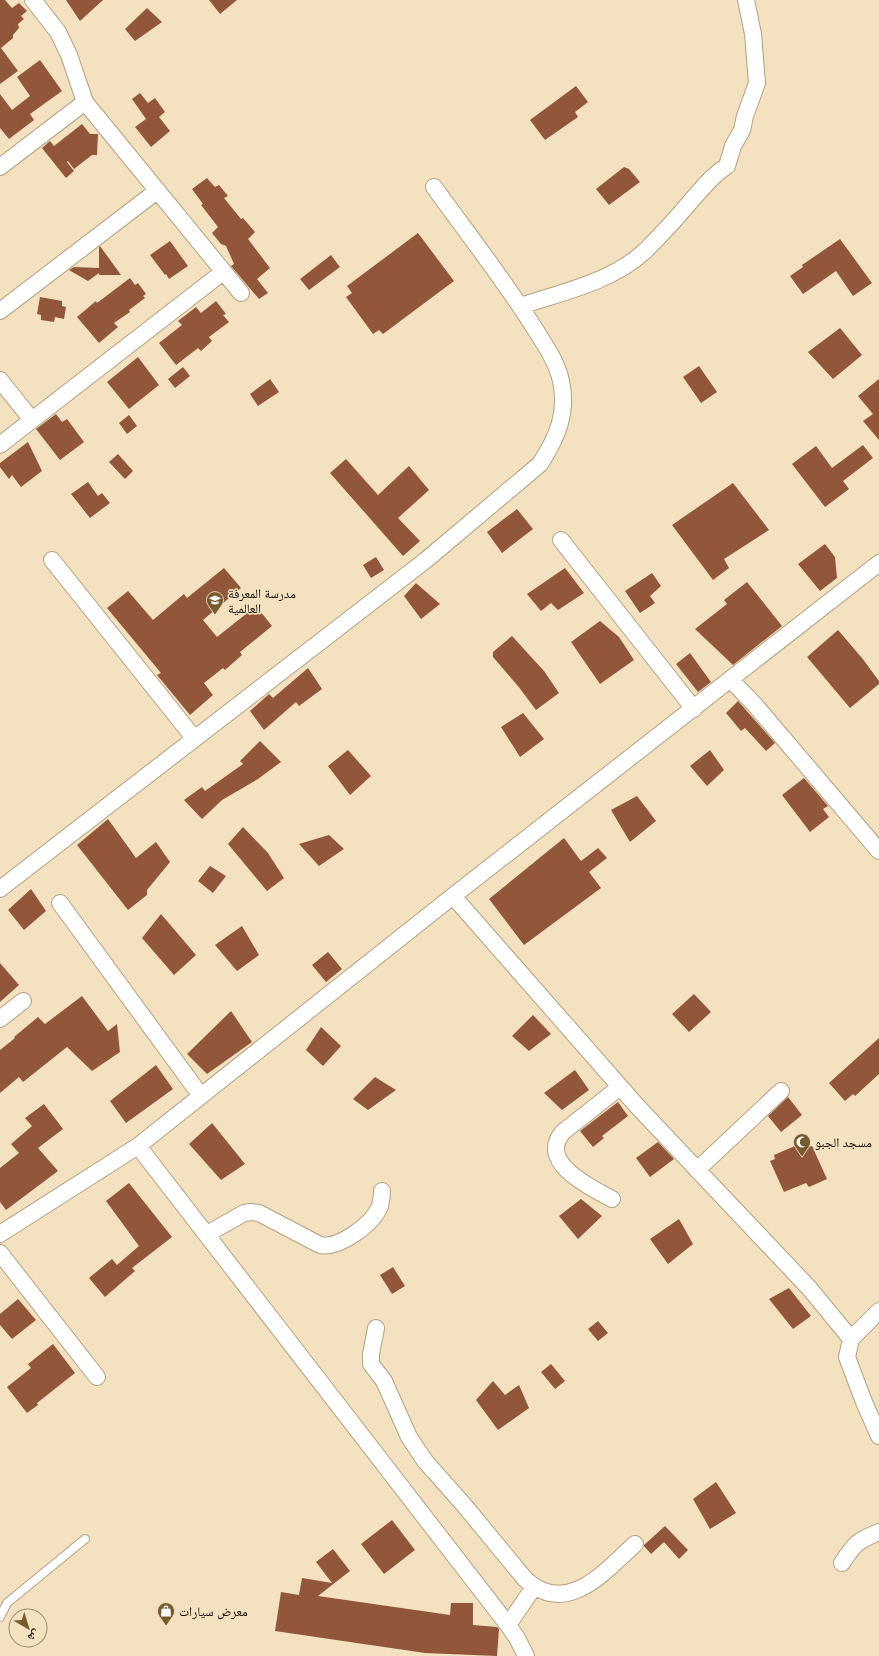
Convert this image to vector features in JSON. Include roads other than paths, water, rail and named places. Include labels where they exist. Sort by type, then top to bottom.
[{"type":"street","points":[[33,0],[58,32],[69,55],[85,102],[241,293]]},
{"type":"street","points":[[521,306],[600,279],[625,266],[644,252],[669,226],[715,173],[727,166],[733,146],[742,130],[745,116],[757,83],[753,34],[746,0]]},
{"type":"street","points":[[0,166],[85,102]]},
{"type":"street","points":[[0,889],[426,560],[540,464],[552,445],[560,425],[563,403],[561,380],[554,360],[521,306],[434,188]]},
{"type":"street","points":[[0,311],[157,191]]},
{"type":"street","points":[[0,445],[223,272]]},
{"type":"street","points":[[0,380],[32,420]]},
{"type":"street","points":[[561,540],[694,709]]},
{"type":"street","points":[[52,560],[194,738]]},
{"type":"street","points":[[0,1234],[138,1146],[453,896],[879,564]]},
{"type":"street","points":[[730,679],[760,710],[879,851]]},
{"type":"street","points":[[453,896],[620,1087],[810,1289],[851,1339]]},
{"type":"street","points":[[60,903],[201,1096]]},
{"type":"street","points":[[0,1019],[23,1001]]},
{"type":"street","points":[[612,1198],[577,1179],[564,1166],[556,1155],[556,1146],[559,1137],[563,1132],[620,1087]]},
{"type":"street","points":[[697,1170],[780,1091]]},
{"type":"street","points":[[138,1146],[508,1625],[526,1656]]},
{"type":"street","points":[[207,1234],[244,1213],[251,1212],[259,1213],[326,1247],[346,1240],[370,1220],[379,1208],[382,1191]]},
{"type":"street","points":[[0,1253],[97,1377]]},
{"type":"street","points":[[877,1426],[864,1402],[847,1357],[851,1339],[879,1312]]},
{"type":"street","points":[[376,1328],[371,1354],[371,1364],[384,1381],[404,1427],[416,1449],[525,1579],[534,1587],[546,1592],[559,1594],[572,1592],[585,1587],[596,1580],[635,1544]]},
{"type":"street","points":[[842,1563],[853,1546],[861,1539],[879,1532]]},
{"type":"street","points":[[508,1625],[534,1587]]},
{"type":"lane","points":[[0,1617],[7,1603],[85,1539]]},
{"type":"place","name":"مدرسة المعرفة العالمية","points":[[215,615]]},
{"type":"place","name":"مسجد الجبو","points":[[802,1157]]},
{"type":"place","name":"معرض سيارات","points":[[166,1626]]}]
